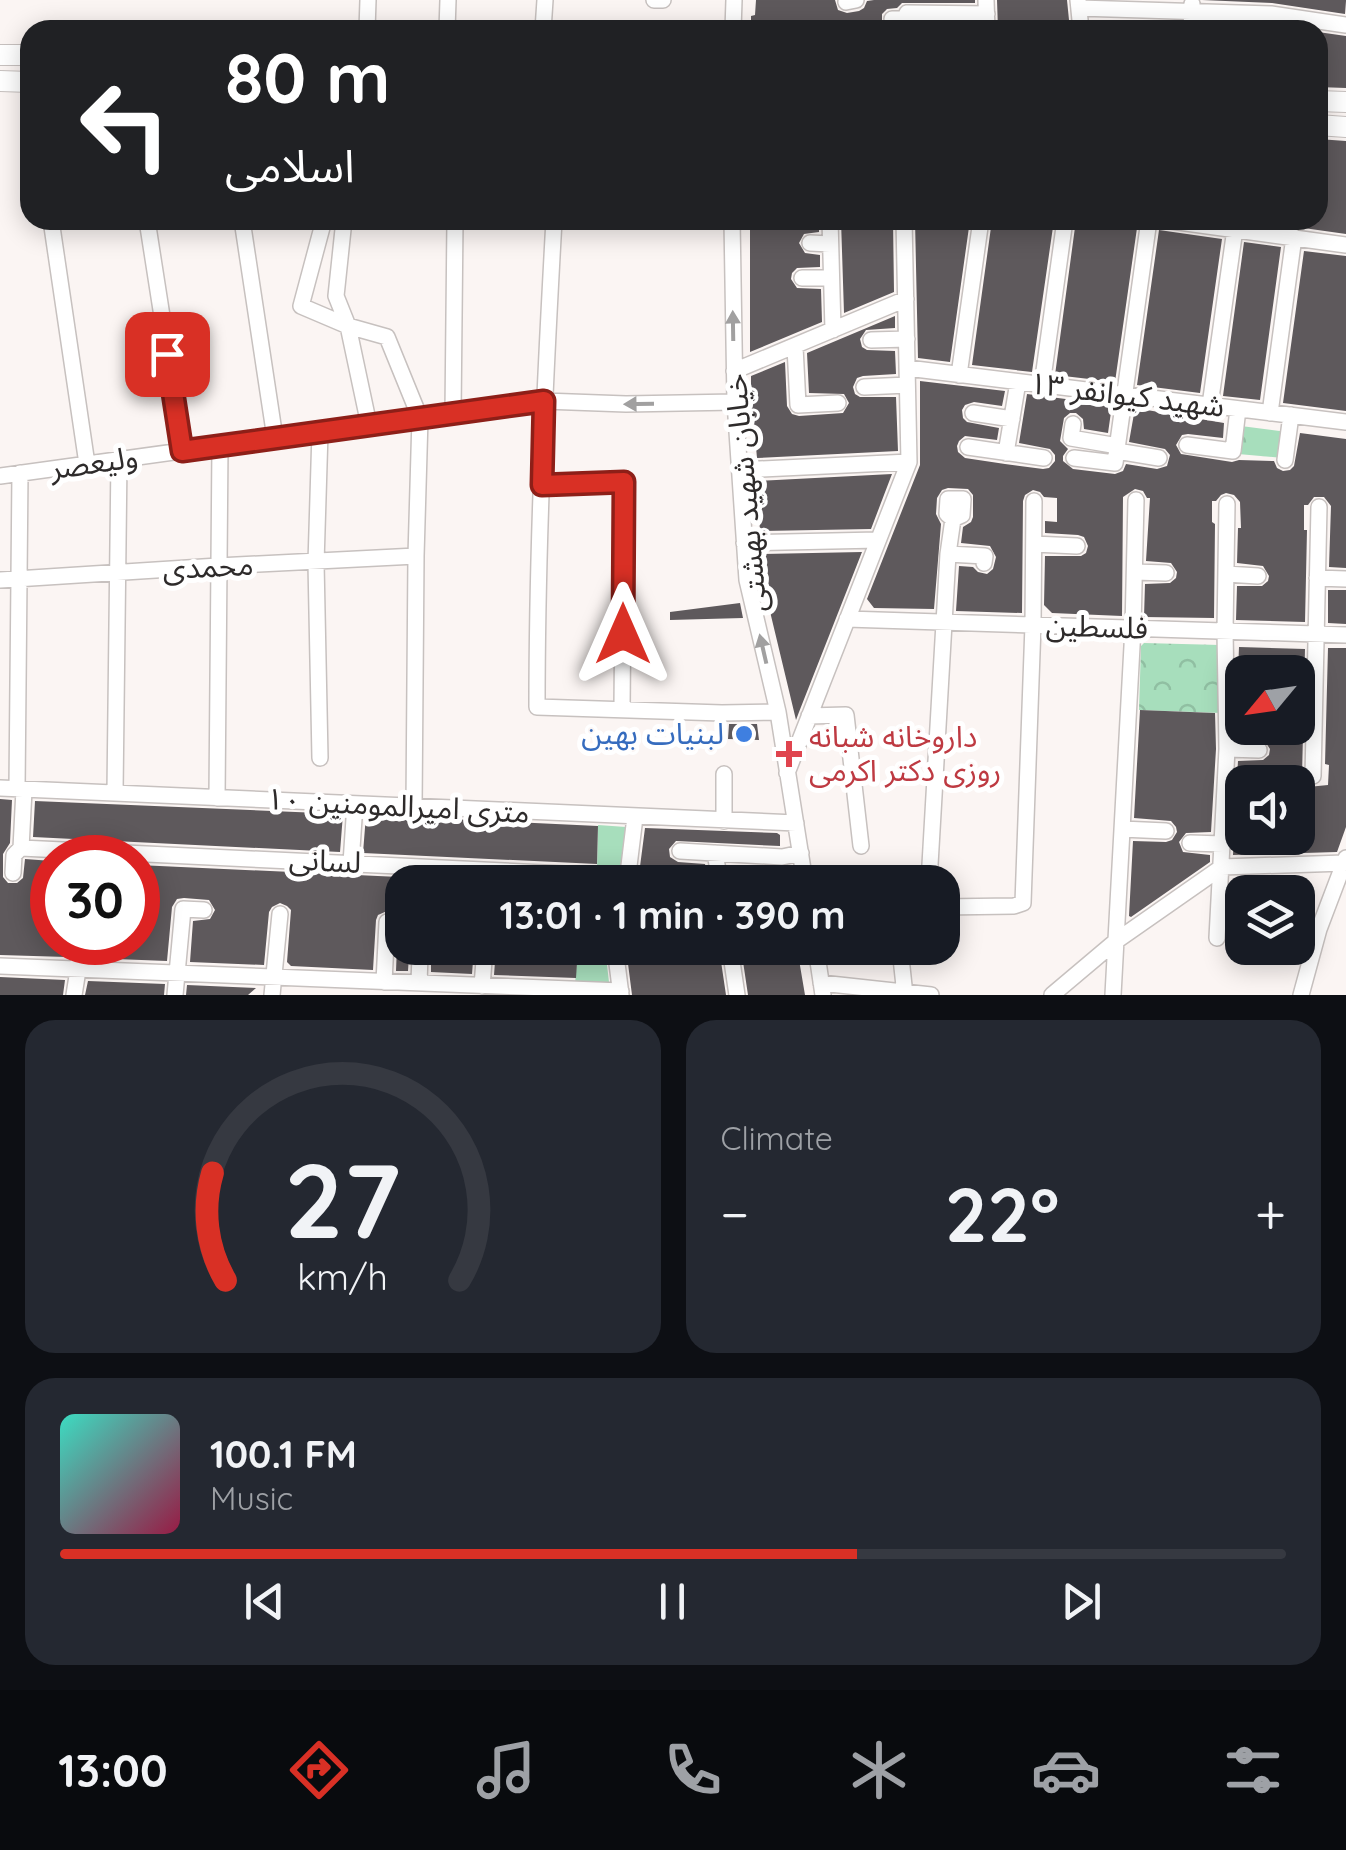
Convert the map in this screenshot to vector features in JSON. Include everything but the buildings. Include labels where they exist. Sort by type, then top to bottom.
[{"type":"street","points":[[654,0],[663,0]]},
{"type":"street","points":[[1078,4],[1192,5],[1312,20]]},
{"type":"street","points":[[892,20],[908,19],[908,13],[987,15]]},
{"type":"street","points":[[53,230],[87,464]]},
{"type":"street","points":[[148,230],[182,451]]},
{"type":"street","points":[[244,230],[275,438]]},
{"type":"street","points":[[321,230],[301,306],[348,326],[387,336],[420,418],[414,807]]},
{"type":"street","points":[[343,230],[336,296],[348,326],[369,425]]},
{"type":"street","points":[[453,414],[454,230]]},
{"type":"street","points":[[553,230],[537,590],[537,708],[778,712]]},
{"type":"street","name":"خیابان شهید بهشتی","points":[[732,230],[735,402],[747,580],[778,712],[803,865]]},
{"type":"street","points":[[830,230],[833,330]]},
{"type":"street","points":[[787,773],[909,462],[904,230]]},
{"type":"street","points":[[959,375],[979,230]]},
{"type":"street","points":[[1042,385],[1065,230]]},
{"type":"street","points":[[1074,458],[1115,463],[1148,230]]},
{"type":"street","points":[[1210,405],[1235,230]]},
{"type":"street","points":[[1242,230],[1346,244]]},
{"type":"street","points":[[1270,413],[1294,237]]},
{"type":"street","points":[[810,243],[830,244]]},
{"type":"street","points":[[802,278],[831,278]]},
{"type":"street","points":[[734,372],[906,299]]},
{"type":"street","points":[[871,340],[906,339]]},
{"type":"street","points":[[795,347],[798,406],[838,403]]},
{"type":"street","name":"شهید کیوانفر ۱۳","points":[[864,387],[907,377],[959,375],[1346,422]]},
{"type":"street","points":[[1006,453],[1018,382]]},
{"type":"street","name":"ولیعصر","points":[[0,476],[544,401],[735,402]]},
{"type":"street","points":[[1187,445],[1233,452],[1238,409]]},
{"type":"street","points":[[972,413],[1012,419]]},
{"type":"street","points":[[1285,460],[1291,416]]},
{"type":"street","points":[[1072,424],[1071,438],[1158,458]]},
{"type":"street","points":[[320,432],[316,563],[320,758]]},
{"type":"street","points":[[217,798],[220,446]]},
{"type":"street","points":[[968,447],[1044,458]]},
{"type":"street","points":[[115,792],[119,460]]},
{"type":"street","points":[[740,470],[909,462]]},
{"type":"street","points":[[13,873],[14,855],[21,848],[13,789],[20,473]]},
{"type":"street","points":[[542,485],[624,482],[622,709]]},
{"type":"street","points":[[960,907],[1022,903],[1034,500]]},
{"type":"street","points":[[1113,995],[1136,500]]},
{"type":"street","points":[[1217,938],[1227,750],[1227,504]]},
{"type":"street","points":[[1313,765],[1318,507]]},
{"type":"street","points":[[930,865],[953,519]]},
{"type":"street","points":[[744,543],[878,540]]},
{"type":"street","points":[[1034,544],[1076,546]]},
{"type":"street","points":[[948,554],[985,556],[984,562]]},
{"type":"street","name":"محمدی","points":[[0,580],[416,556]]},
{"type":"street","points":[[1134,572],[1166,574]]},
{"type":"street","points":[[1226,574],[1258,576]]},
{"type":"street","points":[[1317,578],[1346,579]]},
{"type":"street","name":"فلسطین","points":[[848,619],[1346,635]]},
{"type":"street","points":[[809,716],[846,715],[861,846]]},
{"type":"street","points":[[1227,750],[1258,750]]},
{"type":"street","points":[[724,774],[724,821]]},
{"type":"street","name":"۱۰ متری امیرالمومنین","points":[[13,789],[796,823]]},
{"type":"street","points":[[351,862],[354,804]]},
{"type":"street","points":[[629,865],[634,817]]},
{"type":"street","points":[[1122,829],[1166,831]]},
{"type":"street","points":[[1190,843],[1223,844]]},
{"type":"street","name":"لسانی","points":[[21,848],[397,865]]},
{"type":"street","points":[[680,850],[782,857],[801,853]]},
{"type":"street","points":[[715,852],[717,865]]},
{"type":"street","points":[[1052,995],[1116,941],[1222,867],[1345,860],[1319,929],[1301,995]]},
{"type":"street","points":[[175,995],[183,910],[204,910]]},
{"type":"street","points":[[272,995],[280,914]]},
{"type":"street","points":[[378,986],[385,936]]},
{"type":"street","points":[[74,995],[78,965]]},
{"type":"street","points":[[419,983],[420,965]]},
{"type":"street","points":[[482,986],[483,965]]},
{"type":"street","points":[[0,966],[274,977],[378,986],[419,983],[452,990],[482,986],[621,993],[617,965]]},
{"type":"street","points":[[733,965],[737,995]]},
{"type":"street","points":[[903,965],[905,994]]},
{"type":"street","points":[[822,989],[931,995]]},
{"type":"green space","points":[[1241,426],[1287,432],[1283,458],[1238,454]]},
{"type":"green space","points":[[1144,643],[1220,645],[1221,713],[1139,710]]},
{"type":"green space","points":[[598,825],[626,827],[623,865],[597,865]]},
{"type":"green space","points":[[577,965],[607,965],[609,982],[575,984]]},
{"type":"place","name":"لبنیات بهین","points":[[744,734]]},
{"type":"place","name":"داروخانه شبانه روزی دکتر اکرمی","points":[[789,754]]},
{"type":"route","points":[[167,354],[182,451],[544,401],[542,485],[624,482],[623,634]]}]
